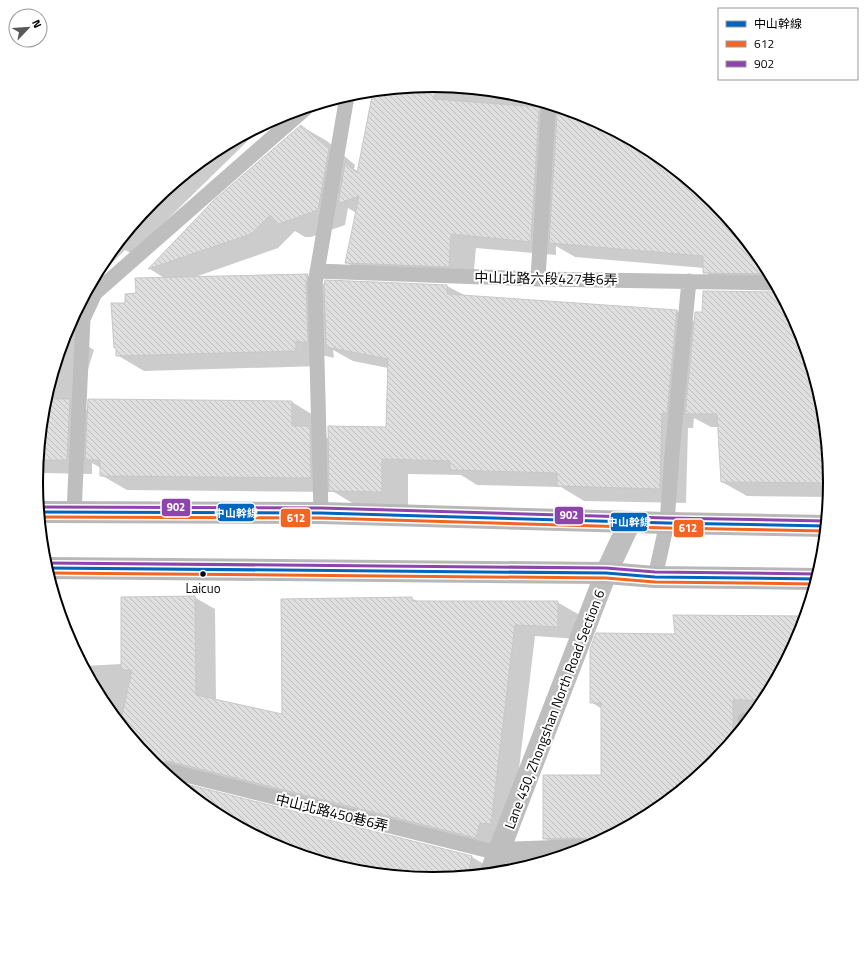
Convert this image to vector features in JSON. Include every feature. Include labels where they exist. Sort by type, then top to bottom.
[{"type":"main road","points":[[44,512],[321,513],[821,526]]},
{"type":"main road","points":[[52,568],[606,573],[655,577],[811,579]]},
{"type":"street","name":"Lane 450, Zhongshan North Road Section 6","points":[[492,868],[606,573],[630,522]]},
{"type":"street","points":[[498,853],[561,851]]},
{"type":"lane","points":[[321,513],[315,284],[346,103]]},
{"type":"lane","points":[[538,279],[548,112]]},
{"type":"lane","points":[[74,513],[83,319],[95,293],[295,118]]},
{"type":"lane","name":"中山北路六段427巷6弄","points":[[317,271],[538,279],[768,283]]},
{"type":"lane","points":[[655,577],[667,523],[689,281]]},
{"type":"lane","name":"中山北路450巷6弄","points":[[171,771],[498,853]]},
{"type":"building","points":[[436,92],[433,99],[541,108],[539,111],[531,242],[451,234],[449,267],[345,263],[359,196],[338,204],[345,163],[357,173],[372,98],[407,93]]},
{"type":"building","points":[[557,113],[582,122],[628,145],[650,158],[670,173],[690,189],[726,225],[762,274],[703,273],[703,256],[549,243]]},
{"type":"building","points":[[301,125],[329,149],[318,210],[279,224],[270,215],[251,234],[148,269],[214,200]]},
{"type":"building","points":[[308,274],[306,284],[308,343],[296,341],[296,351],[116,356],[116,348],[114,348],[111,303],[125,303],[125,294],[136,293],[135,278]]},
{"type":"building","points":[[325,280],[447,285],[447,294],[677,310],[667,413],[662,413],[660,489],[557,486],[557,473],[450,470],[450,461],[382,459],[382,492],[329,491],[328,426],[386,427],[388,359],[326,347]]},
{"type":"building","points":[[703,291],[773,292],[793,333],[810,382],[820,432],[823,483],[721,482],[717,414],[685,414],[695,312],[702,312]]},
{"type":"building","points":[[52,399],[70,399],[67,460],[44,460],[46,432]]},
{"type":"building","points":[[88,399],[292,401],[292,426],[310,426],[311,478],[100,476],[100,460],[85,460]]},
{"type":"building","points":[[195,596],[196,695],[282,714],[281,599],[412,597],[412,601],[558,601],[558,627],[515,625],[491,824],[480,823],[476,838],[168,761],[162,763],[140,740],[122,717],[132,670],[121,670],[121,597]]},
{"type":"building","points":[[673,615],[799,616],[783,655],[771,678],[757,699],[733,700],[733,731],[709,758],[690,776],[650,807],[589,840],[582,838],[543,839],[543,775],[601,775],[601,703],[590,703],[590,649],[596,633],[675,634]]},
{"type":"building","points":[[186,784],[472,856],[469,871],[459,872],[407,872],[357,865],[332,859],[284,843],[261,832],[216,807]]},
{"type":"transit line","name":"902","points":[[44,507],[321,508],[821,521]]},
{"type":"transit line","name":"中山幹線","points":[[44,512],[321,513],[821,526]]},
{"type":"transit line","name":"612","points":[[45,517],[321,518],[820,531]]},
{"type":"transit line","name":"902","points":[[51,563],[606,568],[655,572],[812,574]]},
{"type":"transit line","name":"中山幹線","points":[[52,568],[606,573],[655,577],[811,579]]},
{"type":"transit line","name":"612","points":[[54,573],[606,578],[655,582],[810,584]]},
{"type":"place","name":"Laicuo","points":[[203,574]]}]
